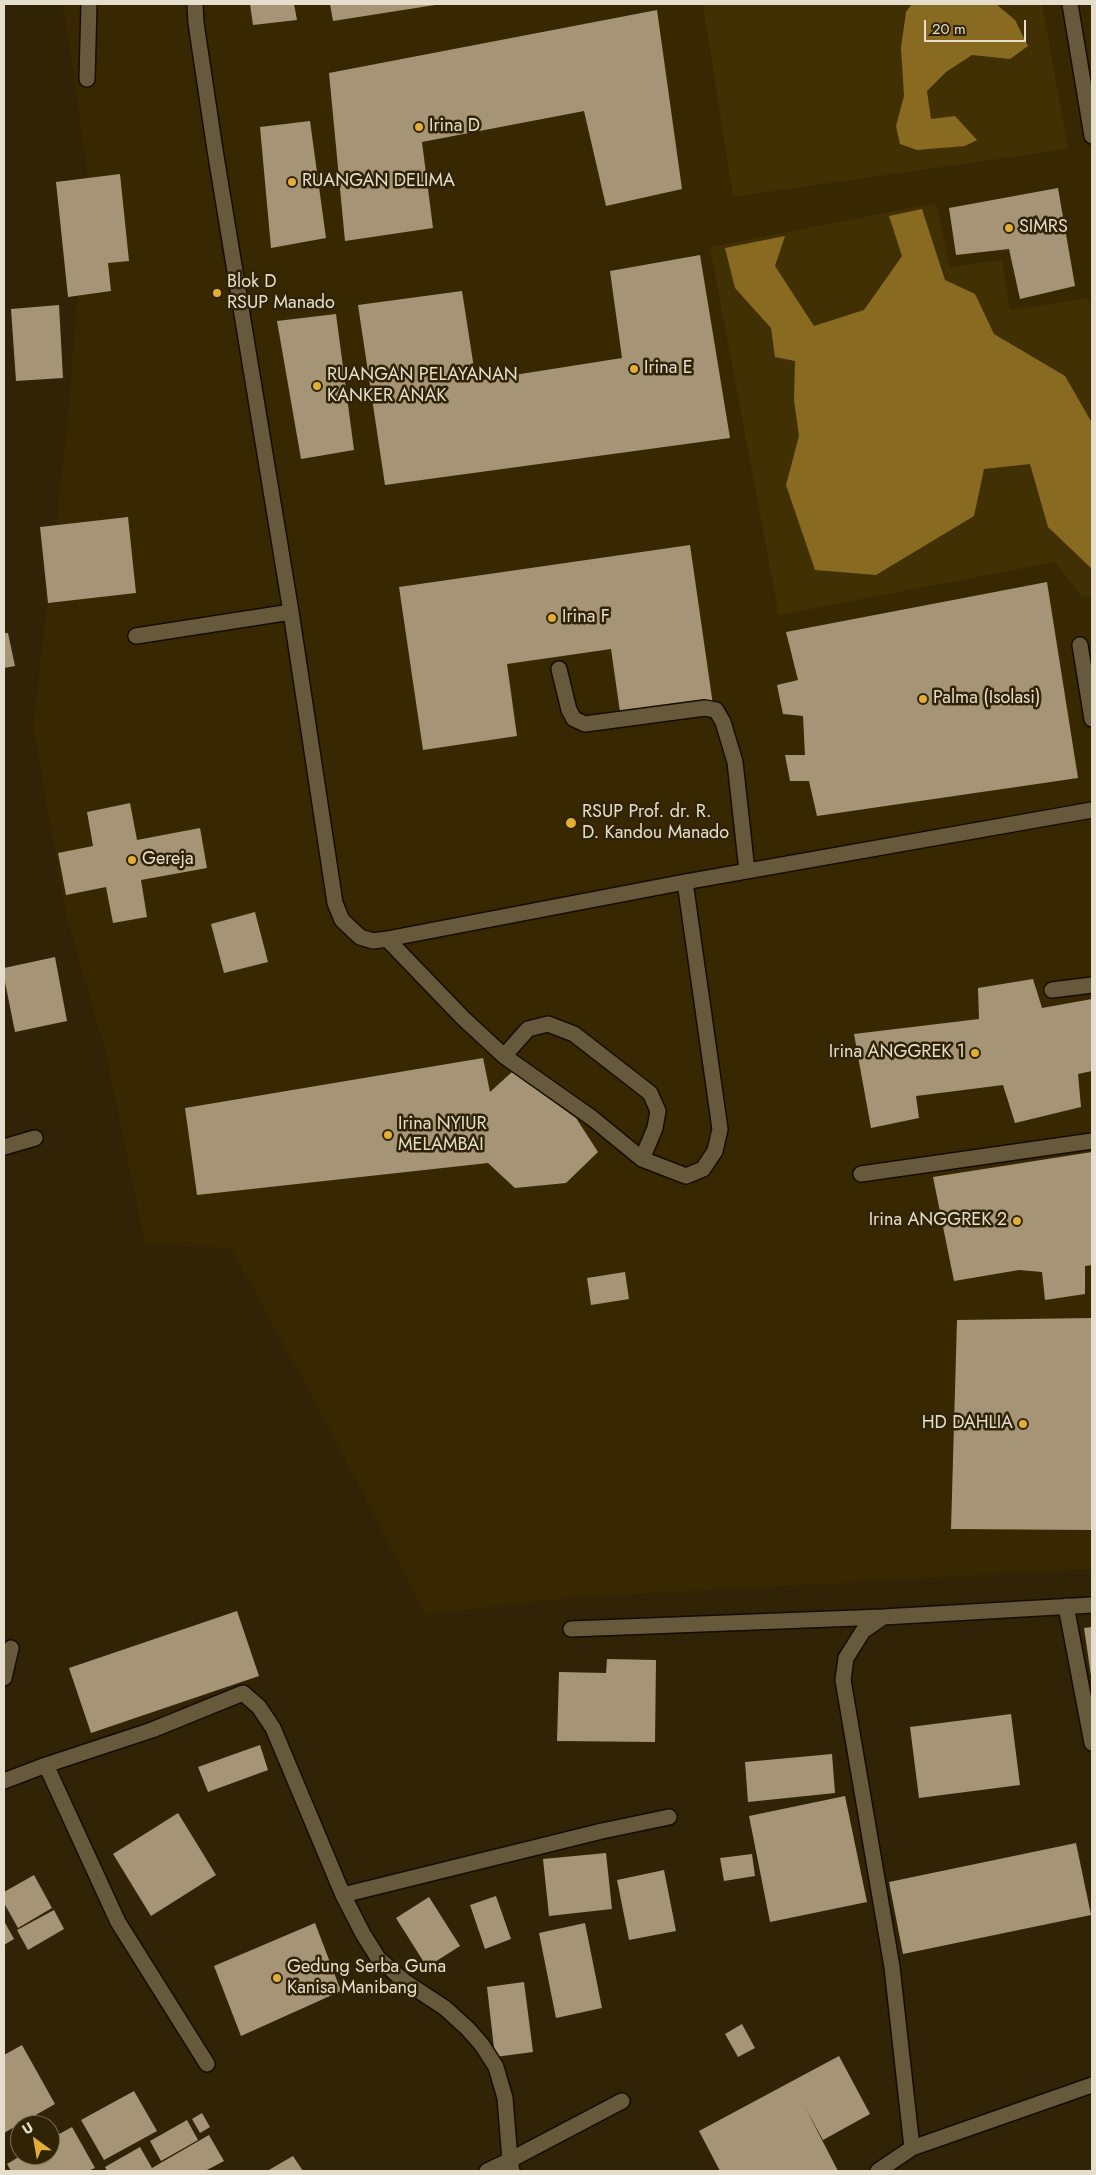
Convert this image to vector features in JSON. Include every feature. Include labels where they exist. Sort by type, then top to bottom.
[{"type":"street","points":[[87,79],[89,4]]},
{"type":"street","points":[[195,4],[235,277],[291,612],[335,903],[342,920],[360,937],[373,941],[387,939],[685,882],[1092,810]]},
{"type":"street","points":[[1070,4],[1092,136]]},
{"type":"street","points":[[136,636],[291,612]]},
{"type":"street","points":[[1080,645],[1092,719]]},
{"type":"street","points":[[559,669],[569,710],[574,718],[585,724],[705,708],[716,710],[723,722],[734,762],[747,871]]},
{"type":"street","points":[[387,939],[463,1018],[504,1056],[592,1118],[642,1159],[686,1176],[703,1169],[715,1151],[720,1129],[685,882]]},
{"type":"street","points":[[1052,990],[1092,985]]},
{"type":"street","points":[[504,1056],[528,1029],[548,1024],[574,1034],[650,1093],[658,1111],[655,1128],[642,1159]]},
{"type":"street","points":[[4,1147],[35,1138]]},
{"type":"street","points":[[861,1174],[1092,1141]]},
{"type":"street","points":[[571,1629],[883,1617],[1092,1605]]},
{"type":"street","points":[[1066,1606],[1092,1743]]},
{"type":"street","points":[[883,1617],[863,1631],[855,1641],[846,1658],[843,1680],[892,1968],[912,2148]]},
{"type":"street","points":[[4,1678],[11,1648]]},
{"type":"street","points":[[4,1781],[152,1730],[243,1693],[259,1707],[273,1728],[343,1896],[378,1958],[404,1981],[445,2008],[482,2045],[496,2067],[505,2098],[511,2165]]},
{"type":"street","points":[[46,1765],[118,1922],[207,2064]]},
{"type":"street","points":[[343,1896],[602,1831],[669,1818]]},
{"type":"street","points":[[878,2171],[912,2148],[1092,2086]]},
{"type":"street","points":[[487,2171],[511,2165],[622,2101]]},
{"type":"shaded area","name":"RSUP Prof. dr. R. D. Kandou Manado","points":[[63,4],[1092,4],[1092,1569],[568,1598],[425,1615],[331,1432],[231,1248],[145,1244],[106,1054],[67,919],[33,727],[67,428],[87,170]]},
{"type":"shaded area","points":[[703,4],[1042,4],[1068,149],[733,197]]},
{"type":"shaded area","points":[[912,4],[996,4],[1015,20],[1028,46],[1010,59],[972,55],[946,72],[927,91],[931,119],[955,116],[977,140],[965,146],[917,150],[900,144],[896,126],[904,96],[901,48],[906,12]]},
{"type":"shaded area","points":[[936,203],[950,267],[1002,260],[1010,310],[1089,298],[1092,317],[1092,597],[1082,597],[1055,562],[779,615],[710,247]]},
{"type":"shaded area","points":[[922,209],[945,280],[975,294],[994,334],[1065,376],[1092,423],[1092,569],[1048,527],[1030,464],[984,469],[974,516],[876,575],[815,570],[786,485],[799,436],[794,400],[795,361],[775,357],[771,328],[735,288],[725,248],[785,236],[775,266],[814,326],[864,310],[902,256],[889,216]]},
{"type":"building","points":[[250,4],[294,4],[297,20],[253,25]]},
{"type":"building","points":[[330,4],[435,4],[435,5],[333,21]]},
{"type":"building","name":"Irina D","points":[[657,10],[682,189],[606,206],[584,111],[422,142],[433,228],[345,241],[329,73]]},
{"type":"building","name":"RUANGAN DELIMA","points":[[310,121],[326,238],[271,248],[260,127]]},
{"type":"building","points":[[120,174],[129,261],[108,263],[111,291],[68,297],[56,182]]},
{"type":"building","name":"SIMRS","points":[[1058,188],[1075,286],[1020,299],[1009,249],[956,255],[949,208]]},
{"type":"building","name":"Irina E","points":[[700,255],[730,438],[385,485],[358,305],[462,291],[476,381],[622,358],[610,271]]},
{"type":"building","points":[[59,305],[63,378],[16,381],[11,309]]},
{"type":"building","name":"RUANGAN PELAYANAN KANKER ANAK","points":[[336,314],[354,450],[301,459],[277,321]]},
{"type":"building","points":[[128,517],[136,593],[48,603],[40,527]]},
{"type":"building","name":"Irina F","points":[[690,545],[713,705],[621,719],[611,649],[507,664],[517,736],[423,750],[399,587]]},
{"type":"building","name":"Palma (Isolasi)","points":[[1047,582],[1078,778],[817,816],[809,781],[790,781],[785,755],[805,755],[803,716],[783,714],[777,685],[798,680],[786,632]]},
{"type":"building","points":[[4,633],[8,633],[15,666],[4,668]]},
{"type":"building","name":"Gereja","points":[[130,803],[137,840],[200,828],[207,868],[141,880],[147,917],[113,923],[106,887],[66,895],[58,853],[93,846],[87,812]]},
{"type":"building","points":[[255,912],[268,962],[224,973],[211,924]]},
{"type":"building","points":[[55,957],[67,1021],[15,1032],[4,977],[4,968]]},
{"type":"building","name":"Irina ANGGREK 1","points":[[1033,979],[1042,1008],[1092,999],[1092,1071],[1078,1074],[1081,1107],[1015,1123],[1003,1085],[916,1096],[919,1118],[871,1128],[854,1034],[979,1019],[978,988]]},
{"type":"building","name":"Irina NYIUR MELAMBAI","points":[[483,1058],[490,1092],[512,1072],[576,1118],[598,1152],[566,1183],[515,1188],[488,1163],[197,1195],[185,1108]]},
{"type":"building","name":"Irina ANGGREK 2","points":[[1092,1152],[1092,1265],[1085,1266],[1085,1294],[1045,1300],[1042,1272],[1019,1270],[954,1281],[933,1177]]},
{"type":"building","points":[[625,1272],[629,1299],[591,1305],[587,1278]]},
{"type":"building","name":"HD DAHLIA","points":[[1092,1318],[1092,1530],[951,1529],[957,1320]]},
{"type":"building","points":[[237,1611],[259,1676],[91,1733],[69,1668]]},
{"type":"building","points":[[1092,1627],[1092,1676],[1091,1676],[1084,1628]]},
{"type":"building","points":[[607,1659],[656,1660],[655,1742],[557,1741],[559,1672],[606,1673]]},
{"type":"building","points":[[1011,1714],[1020,1785],[919,1798],[910,1727]]},
{"type":"building","points":[[260,1745],[268,1770],[208,1792],[198,1767]]},
{"type":"building","points":[[832,1754],[835,1793],[748,1802],[745,1762]]},
{"type":"building","points":[[845,1796],[867,1902],[770,1922],[749,1816]]},
{"type":"building","points":[[178,1813],[216,1875],[151,1916],[113,1854]]},
{"type":"building","points":[[1076,1843],[1091,1915],[903,1954],[889,1882]]},
{"type":"building","points":[[606,1853],[612,1909],[549,1916],[543,1859]]},
{"type":"building","points":[[752,1854],[755,1876],[724,1881],[720,1858]]},
{"type":"building","points":[[664,1870],[676,1931],[629,1940],[617,1880]]},
{"type":"building","points":[[34,1875],[52,1908],[18,1928],[4,1903],[4,1892]]},
{"type":"building","points":[[496,1896],[511,1939],[485,1949],[470,1905]]},
{"type":"building","points":[[429,1897],[460,1946],[427,1967],[396,1918]]},
{"type":"building","points":[[54,1910],[64,1929],[28,1950],[17,1930]]},
{"type":"building","points":[[4,1921],[14,1939],[4,1945]]},
{"type":"building","name":"Gedung Serba Guna Kanisa Manibang","points":[[315,1923],[341,1991],[241,2036],[214,1966]]},
{"type":"building","points":[[585,1923],[602,2008],[556,2018],[539,1933]]},
{"type":"building","points":[[524,1982],[533,2052],[495,2057],[487,1987]]},
{"type":"building","points":[[742,2024],[755,2048],[738,2057],[725,2034]]},
{"type":"building","points":[[22,2045],[55,2104],[36,2115],[10,2115],[10,2130],[4,2133],[4,2055]]},
{"type":"building","points":[[839,2056],[870,2114],[823,2140],[805,2107],[838,2171],[720,2171],[699,2131]]},
{"type":"building","points":[[134,2091],[157,2131],[104,2160],[81,2120]]},
{"type":"building","points":[[202,2113],[210,2127],[200,2133],[192,2119]]},
{"type":"building","points":[[187,2120],[198,2140],[161,2161],[150,2141]]},
{"type":"building","points":[[72,2127],[95,2168],[88,2171],[11,2171],[7,2164],[10,2162],[10,2165],[60,2165],[60,2134]]},
{"type":"building","points":[[209,2135],[224,2161],[205,2171],[107,2171],[105,2167],[140,2147],[152,2168]]},
{"type":"building","points":[[293,2156],[303,2171],[267,2171]]},
{"type":"place","name":"Irina D","points":[[419,127]]},
{"type":"place","name":"RUANGAN DELIMA","points":[[292,182]]},
{"type":"place","name":"SIMRS","points":[[1009,228]]},
{"type":"place","name":"Blok D RSUP Manado","points":[[217,293]]},
{"type":"place","name":"Irina E","points":[[634,369]]},
{"type":"place","name":"RUANGAN PELAYANAN KANKER ANAK","points":[[317,386]]},
{"type":"place","name":"Irina F","points":[[552,618]]},
{"type":"place","name":"Palma (Isolasi)","points":[[923,699]]},
{"type":"place","name":"RSUP Prof. dr. R. D. Kandou Manado","points":[[571,823]]},
{"type":"place","name":"Gereja","points":[[132,860]]},
{"type":"place","name":"Irina ANGGREK 1","points":[[975,1053]]},
{"type":"place","name":"Irina NYIUR MELAMBAI","points":[[388,1135]]},
{"type":"place","name":"Irina ANGGREK 2","points":[[1017,1221]]},
{"type":"place","name":"HD DAHLIA","points":[[1023,1424]]},
{"type":"place","name":"Gedung Serba Guna Kanisa Manibang","points":[[277,1978]]}]
